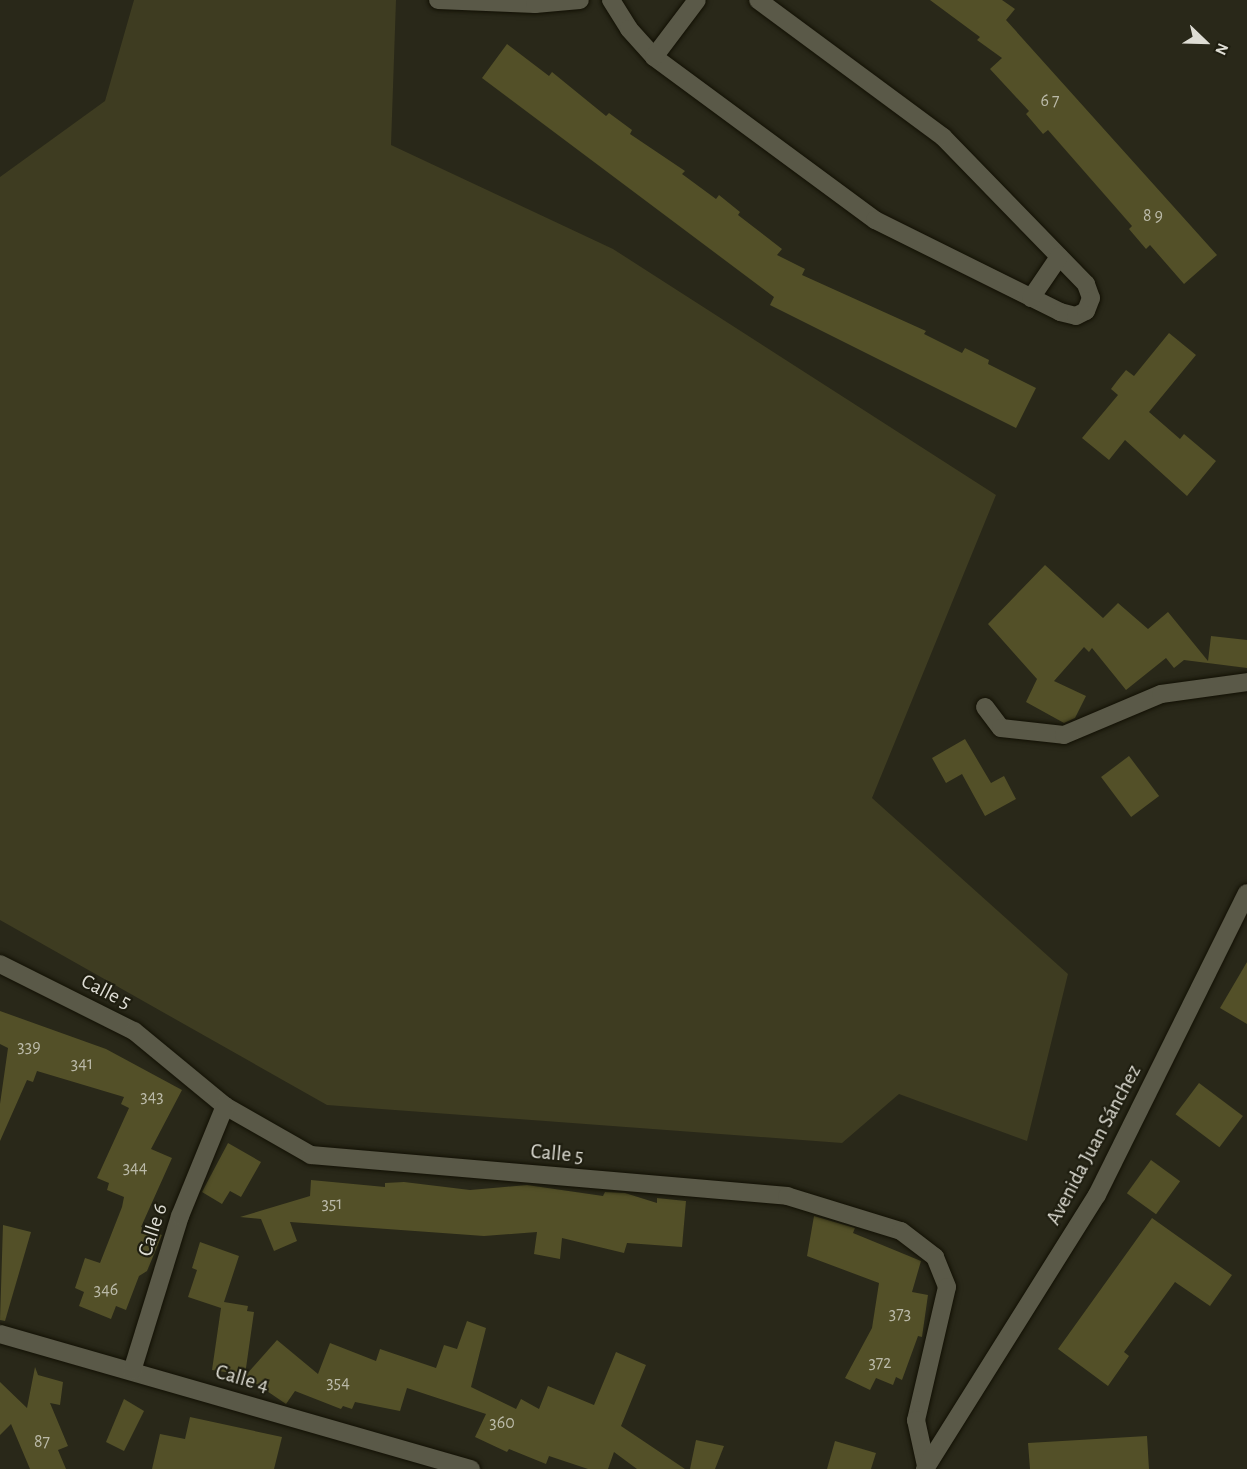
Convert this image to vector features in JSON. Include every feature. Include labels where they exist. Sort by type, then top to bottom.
[{"type":"street","points":[[438,0],[535,4],[580,0]]},
{"type":"street","points":[[610,0],[629,29],[654,57],[875,220],[1060,312],[1076,316],[1086,311],[1091,298],[1086,284],[943,137],[758,0]]},
{"type":"street","points":[[654,57],[697,0]]},
{"type":"street","points":[[1031,298],[1059,257]]},
{"type":"street","points":[[985,708],[1001,728],[1064,735],[1161,694],[1247,682]]},
{"type":"street","name":"Avenida Juan Sánchez","points":[[925,1468],[1097,1195],[1247,893]]},
{"type":"street","name":"Calle 5","points":[[0,964],[134,1031],[225,1107],[311,1155],[787,1196],[901,1231],[935,1257],[947,1287],[916,1420],[925,1468]]},
{"type":"street","name":"Calle 6","points":[[132,1371],[180,1216],[225,1107]]},
{"type":"street","name":"Calle 4","points":[[0,1334],[471,1469]]},
{"type":"shaded area","points":[[134,0],[396,0],[391,145],[613,249],[996,495],[872,798],[1068,974],[1027,1141],[899,1094],[842,1143],[327,1105],[0,920],[0,177],[105,101]]},
{"type":"building","points":[[930,0],[1002,0],[1015,9],[1006,20],[1217,255],[1184,284],[1150,245],[1146,249],[1129,229],[1132,226],[1048,130],[1043,134],[1026,114],[1029,111],[990,69],[1002,58],[977,40],[980,37]]},
{"type":"building","points":[[507,44],[549,76],[552,72],[606,116],[609,113],[632,130],[630,134],[685,171],[682,174],[716,199],[719,195],[740,212],[738,215],[782,249],[777,255],[805,269],[802,275],[926,331],[924,334],[962,353],[965,348],[989,360],[988,364],[1036,388],[1016,428],[770,305],[774,297],[482,78]]},
{"type":"building","points":[[1169,333],[1196,355],[1149,412],[1180,439],[1184,434],[1216,461],[1187,496],[1125,440],[1109,460],[1082,438],[1118,395],[1111,389],[1126,370],[1134,376]]},
{"type":"building","points":[[1045,565],[1103,618],[1118,603],[1148,629],[1168,612],[1208,661],[1211,636],[1247,640],[1247,668],[1184,660],[1174,668],[1166,658],[1126,690],[1092,648],[1089,652],[1084,647],[1054,681],[1086,696],[1075,718],[1064,723],[1026,702],[1037,679],[988,624]]},
{"type":"building","points":[[965,739],[991,783],[1004,776],[1016,799],[985,816],[962,774],[946,783],[932,758]]},
{"type":"building","points":[[1129,756],[1159,796],[1131,817],[1101,777]]},
{"type":"building","points":[[1247,962],[1247,1024],[1220,1008]]},
{"type":"building","points":[[0,1011],[106,1049],[182,1090],[151,1149],[172,1158],[141,1227],[162,1235],[147,1271],[139,1276],[126,1310],[116,1306],[111,1319],[79,1306],[84,1292],[75,1288],[85,1258],[100,1263],[122,1207],[124,1197],[107,1190],[109,1183],[97,1178],[129,1108],[121,1104],[124,1097],[37,1071],[33,1082],[27,1080],[0,1141],[0,1104],[8,1048],[0,1044]]},
{"type":"building","points":[[1199,1083],[1243,1116],[1219,1147],[1176,1114]]},
{"type":"building","points":[[228,1143],[261,1162],[241,1197],[230,1191],[222,1204],[202,1192]]},
{"type":"building","points":[[1151,1160],[1180,1181],[1156,1214],[1127,1193]]},
{"type":"building","points":[[311,1180],[385,1187],[385,1183],[404,1182],[470,1190],[527,1185],[603,1196],[605,1192],[625,1193],[657,1203],[657,1198],[686,1201],[682,1247],[627,1243],[624,1253],[562,1238],[560,1259],[534,1254],[537,1232],[484,1236],[290,1222],[297,1241],[274,1251],[261,1219],[240,1217],[310,1196]]},
{"type":"building","points":[[814,1216],[855,1228],[853,1233],[921,1261],[912,1292],[928,1295],[922,1337],[918,1336],[902,1380],[896,1377],[893,1385],[876,1378],[870,1390],[845,1378],[872,1328],[879,1283],[807,1256]]},
{"type":"building","points":[[1152,1218],[1232,1275],[1210,1306],[1175,1282],[1124,1352],[1129,1356],[1108,1386],[1058,1349]]},
{"type":"building","points":[[3,1225],[31,1232],[5,1321],[0,1320]]},
{"type":"building","points":[[200,1242],[239,1256],[224,1302],[248,1306],[247,1311],[254,1312],[245,1375],[212,1370],[221,1308],[188,1297],[197,1270],[192,1268]]},
{"type":"building","points":[[467,1321],[486,1328],[471,1387],[516,1409],[521,1399],[539,1409],[548,1386],[594,1405],[616,1352],[646,1365],[621,1426],[685,1469],[637,1469],[614,1452],[608,1469],[588,1469],[549,1456],[546,1464],[509,1449],[507,1452],[475,1437],[486,1414],[407,1388],[400,1411],[355,1402],[352,1409],[343,1406],[341,1409],[295,1391],[286,1404],[245,1376],[277,1340],[318,1374],[330,1343],[376,1361],[380,1349],[436,1368],[444,1345],[457,1349]]},
{"type":"building","points":[[35,1367],[38,1375],[63,1382],[60,1405],[50,1403],[68,1446],[58,1450],[66,1469],[30,1469],[11,1424],[0,1435],[0,1382],[27,1408]]},
{"type":"building","points":[[124,1399],[144,1411],[124,1451],[106,1442]]},
{"type":"building","points":[[190,1417],[282,1437],[274,1469],[152,1469],[160,1434],[185,1439]]},
{"type":"building","points":[[1147,1436],[1149,1469],[1030,1469],[1028,1443]]},
{"type":"building","points":[[696,1440],[724,1446],[715,1469],[690,1469]]},
{"type":"building","points":[[835,1441],[876,1453],[871,1469],[827,1469]]}]
